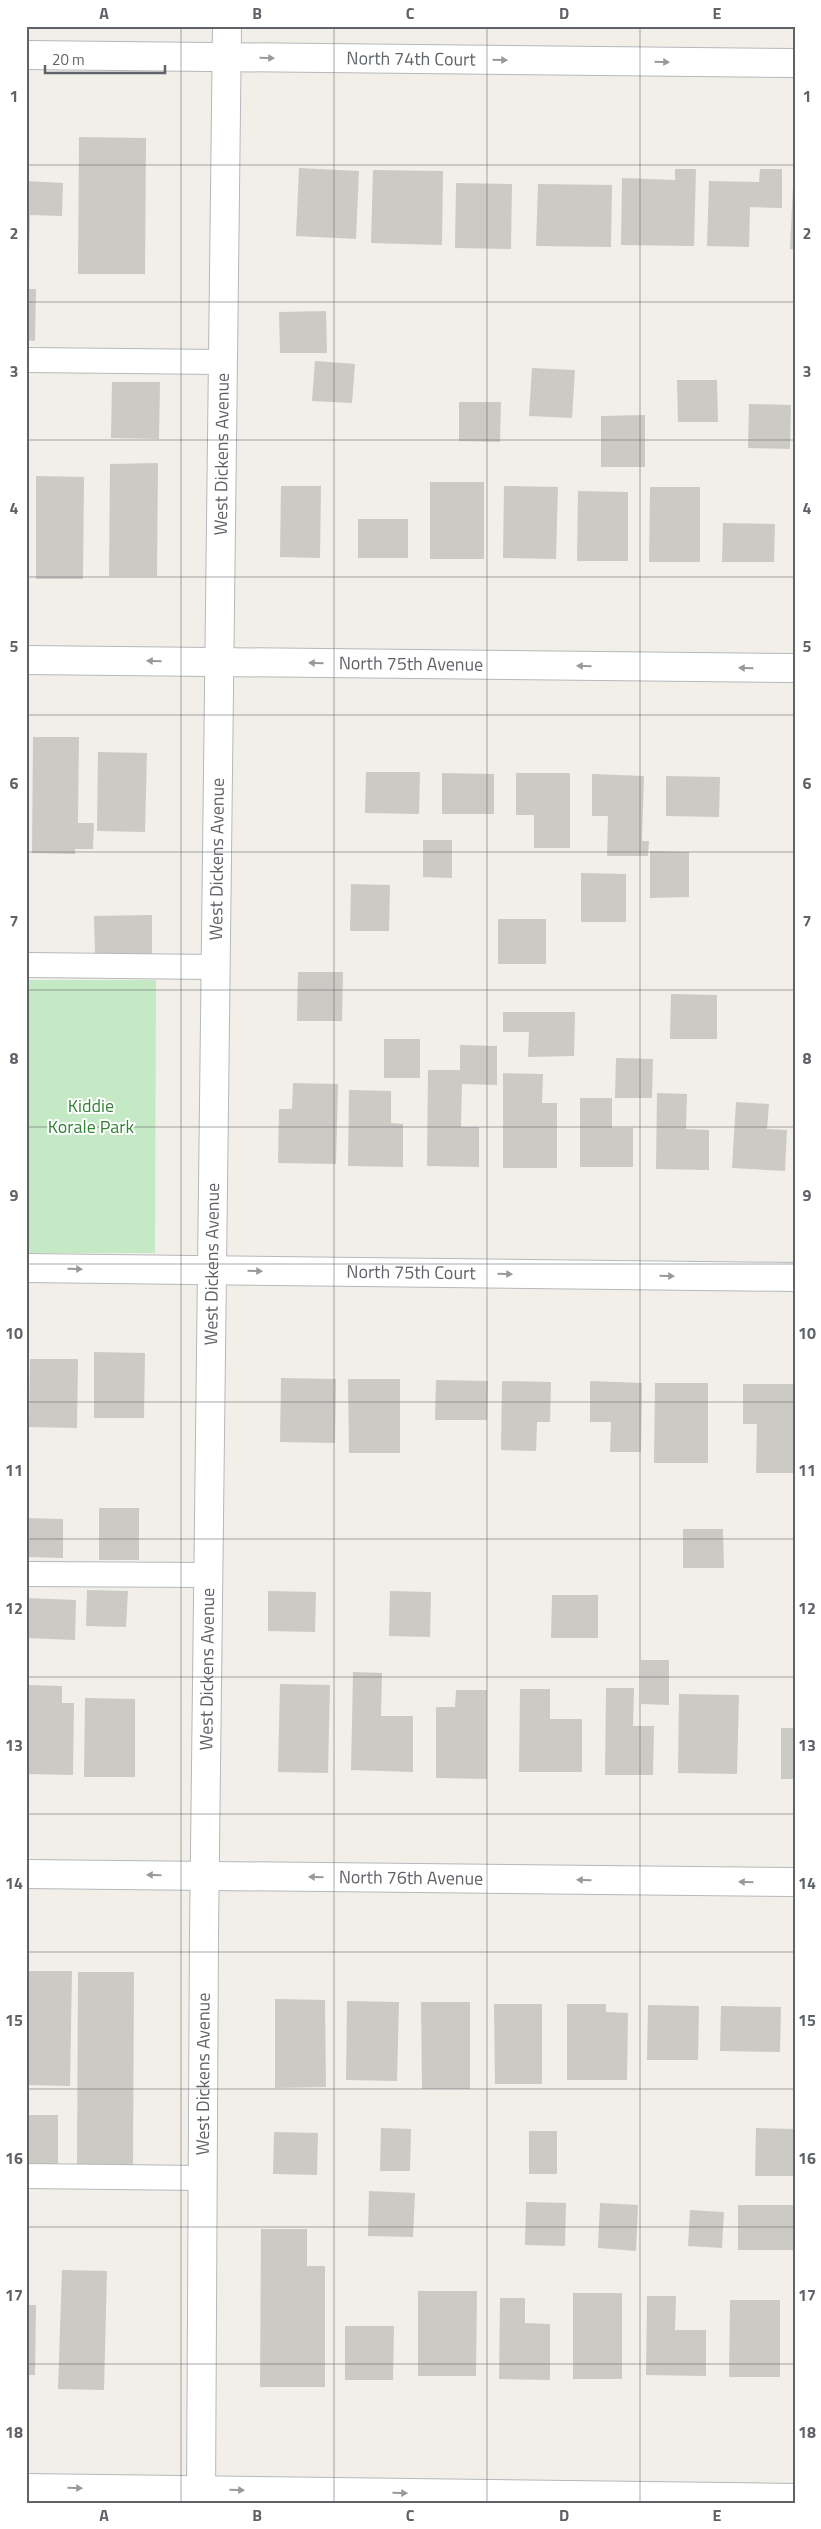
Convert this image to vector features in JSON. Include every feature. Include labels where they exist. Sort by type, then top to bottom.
[{"type":"street","name":"West Dickens Avenue","points":[[201,2496],[201,2178],[204,1876],[227,26]]},
{"type":"street","name":"North 74th Court","points":[[26,55],[795,63]]},
{"type":"street","name":"North 75th Avenue","points":[[26,660],[795,668]]},
{"type":"street","name":"North 75th Court","points":[[26,1268],[795,1277]]},
{"type":"street","name":"North 76th Avenue","points":[[26,1874],[795,1882]]},
{"type":"street","points":[[26,2488],[201,2496],[795,2498]]},
{"type":"lane","points":[[26,360],[222,362]]},
{"type":"lane","points":[[26,965],[215,967]]},
{"type":"lane","points":[[26,1574],[208,1575]]},
{"type":"lane","points":[[26,2176],[201,2178]]},
{"type":"green space","name":"Kiddie Korale Park","points":[[26,980],[156,980],[155,1253],[26,1253]]},
{"type":"building","points":[[79,137],[146,138],[145,274],[78,274]]},
{"type":"building","points":[[299,168],[359,171],[356,239],[296,236]]},
{"type":"building","points":[[675,169],[696,169],[694,246],[621,245],[622,178],[675,180]]},
{"type":"building","points":[[760,169],[782,169],[782,208],[750,207],[749,247],[707,246],[709,181],[759,182]]},
{"type":"building","points":[[373,170],[443,171],[442,245],[371,243]]},
{"type":"building","points":[[26,181],[63,183],[62,216],[30,215],[29,256],[26,256]]},
{"type":"building","points":[[456,183],[512,184],[511,249],[455,248]]},
{"type":"building","points":[[538,184],[612,185],[611,247],[536,246]]},
{"type":"building","points":[[793,185],[795,185],[795,250],[790,249]]},
{"type":"building","points":[[26,289],[36,289],[35,341],[26,340]]},
{"type":"building","points":[[326,311],[327,353],[280,353],[279,312]]},
{"type":"building","points":[[315,361],[355,364],[352,403],[312,401]]},
{"type":"building","points":[[532,368],[575,370],[572,418],[529,416]]},
{"type":"building","points":[[677,380],[717,380],[718,422],[678,422]]},
{"type":"building","points":[[112,382],[160,382],[159,439],[111,438]]},
{"type":"building","points":[[459,402],[501,402],[500,442],[459,441]]},
{"type":"building","points":[[749,404],[791,405],[790,449],[748,448]]},
{"type":"building","points":[[645,415],[645,467],[601,467],[601,416]]},
{"type":"building","points":[[158,463],[157,576],[109,576],[110,464]]},
{"type":"building","points":[[36,476],[84,477],[83,579],[36,579]]},
{"type":"building","points":[[430,482],[484,482],[484,559],[430,559]]},
{"type":"building","points":[[281,486],[321,486],[320,558],[280,557]]},
{"type":"building","points":[[504,486],[558,487],[556,559],[503,558]]},
{"type":"building","points":[[650,487],[700,487],[700,562],[649,562]]},
{"type":"building","points":[[578,491],[628,492],[628,561],[577,561]]},
{"type":"building","points":[[358,519],[408,519],[408,558],[358,558]]},
{"type":"building","points":[[723,523],[775,524],[774,562],[722,562]]},
{"type":"building","points":[[33,737],[79,737],[78,823],[94,823],[93,849],[75,849],[75,854],[32,853]]},
{"type":"building","points":[[98,752],[147,753],[145,832],[97,831]]},
{"type":"building","points":[[366,772],[420,772],[419,814],[365,813]]},
{"type":"building","points":[[442,773],[494,774],[494,814],[442,814]]},
{"type":"building","points":[[516,773],[570,773],[570,848],[534,848],[534,815],[516,815]]},
{"type":"building","points":[[592,774],[644,776],[642,841],[649,841],[648,856],[607,856],[608,816],[592,816]]},
{"type":"building","points":[[666,776],[720,777],[719,817],[666,816]]},
{"type":"building","points":[[423,840],[452,840],[452,878],[423,877]]},
{"type":"building","points":[[650,851],[689,852],[689,897],[650,898]]},
{"type":"building","points":[[581,873],[626,874],[626,922],[581,922]]},
{"type":"building","points":[[351,884],[390,885],[389,931],[350,931]]},
{"type":"building","points":[[152,915],[152,954],[95,954],[94,916]]},
{"type":"building","points":[[498,919],[546,919],[546,964],[498,964]]},
{"type":"building","points":[[298,972],[343,972],[342,1021],[297,1021]]},
{"type":"building","points":[[671,994],[717,995],[717,1039],[670,1039]]},
{"type":"building","points":[[503,1012],[575,1012],[574,1056],[528,1057],[529,1032],[503,1032]]},
{"type":"building","points":[[384,1039],[420,1039],[420,1078],[384,1078]]},
{"type":"building","points":[[460,1045],[497,1046],[497,1085],[462,1084],[461,1127],[479,1127],[479,1167],[427,1166],[428,1070],[460,1070]]},
{"type":"building","points":[[616,1058],[653,1059],[652,1098],[615,1098]]},
{"type":"building","points":[[503,1073],[543,1074],[542,1103],[557,1103],[557,1168],[503,1168]]},
{"type":"building","points":[[293,1083],[338,1084],[336,1164],[278,1163],[279,1109],[292,1109]]},
{"type":"building","points":[[349,1090],[391,1091],[391,1123],[403,1124],[403,1167],[348,1166]]},
{"type":"building","points":[[657,1093],[687,1094],[686,1129],[709,1130],[709,1170],[656,1169]]},
{"type":"building","points":[[580,1098],[612,1098],[612,1128],[633,1128],[633,1167],[580,1167]]},
{"type":"building","points":[[736,1102],[769,1104],[767,1129],[787,1130],[785,1171],[732,1168]]},
{"type":"building","points":[[94,1352],[145,1353],[144,1418],[94,1418]]},
{"type":"building","points":[[30,1359],[78,1359],[77,1428],[29,1427]]},
{"type":"building","points":[[281,1378],[336,1379],[335,1443],[280,1442]]},
{"type":"building","points":[[348,1379],[400,1379],[400,1453],[349,1453]]},
{"type":"building","points":[[436,1380],[488,1381],[487,1420],[435,1420]]},
{"type":"building","points":[[502,1381],[551,1382],[550,1422],[537,1422],[536,1451],[501,1450]]},
{"type":"building","points":[[590,1381],[642,1383],[641,1452],[610,1452],[611,1422],[590,1422]]},
{"type":"building","points":[[655,1383],[708,1383],[708,1463],[654,1463]]},
{"type":"building","points":[[743,1384],[795,1384],[795,1473],[756,1473],[757,1424],[743,1424]]},
{"type":"building","points":[[99,1508],[139,1508],[139,1560],[99,1560]]},
{"type":"building","points":[[27,1518],[63,1519],[63,1558],[27,1557]]},
{"type":"building","points":[[683,1529],[723,1529],[724,1568],[683,1568]]},
{"type":"building","points":[[87,1590],[128,1591],[126,1627],[86,1626]]},
{"type":"building","points":[[268,1591],[316,1592],[315,1632],[268,1631]]},
{"type":"building","points":[[390,1591],[431,1592],[430,1637],[389,1636]]},
{"type":"building","points":[[552,1595],[598,1595],[598,1638],[551,1638]]},
{"type":"building","points":[[26,1598],[76,1600],[75,1640],[26,1638]]},
{"type":"building","points":[[641,1660],[669,1660],[669,1705],[641,1704]]},
{"type":"building","points":[[353,1672],[382,1673],[381,1716],[413,1716],[413,1772],[351,1770]]},
{"type":"building","points":[[280,1684],[330,1685],[328,1773],[278,1772]]},
{"type":"building","points":[[28,1685],[62,1686],[62,1703],[74,1703],[73,1775],[26,1774]]},
{"type":"building","points":[[606,1688],[634,1688],[633,1726],[654,1726],[653,1775],[605,1775]]},
{"type":"building","points":[[520,1689],[550,1689],[550,1719],[582,1719],[582,1772],[519,1772]]},
{"type":"building","points":[[456,1690],[487,1690],[487,1779],[436,1778],[436,1707],[455,1707]]},
{"type":"building","points":[[679,1694],[739,1695],[737,1774],[678,1773]]},
{"type":"building","points":[[85,1698],[135,1699],[135,1777],[84,1777]]},
{"type":"building","points":[[781,1728],[795,1728],[795,1779],[781,1779]]},
{"type":"building","points":[[26,1971],[72,1971],[70,2086],[26,2085]]},
{"type":"building","points":[[78,1972],[134,1972],[133,2167],[77,2167]]},
{"type":"building","points":[[275,1999],[325,2000],[326,2087],[275,2088]]},
{"type":"building","points":[[347,2001],[399,2002],[397,2081],[346,2080]]},
{"type":"building","points":[[421,2002],[470,2002],[470,2089],[422,2089]]},
{"type":"building","points":[[494,2004],[542,2004],[542,2084],[495,2084]]},
{"type":"building","points":[[567,2004],[606,2004],[606,2012],[628,2013],[627,2080],[567,2080]]},
{"type":"building","points":[[648,2005],[699,2006],[698,2060],[647,2060]]},
{"type":"building","points":[[721,2006],[781,2007],[780,2052],[720,2051]]},
{"type":"building","points":[[26,2115],[58,2115],[58,2165],[26,2164]]},
{"type":"building","points":[[381,2128],[411,2129],[410,2171],[380,2171]]},
{"type":"building","points":[[756,2128],[795,2129],[794,2176],[755,2176]]},
{"type":"building","points":[[529,2131],[557,2131],[557,2174],[529,2174]]},
{"type":"building","points":[[274,2132],[318,2133],[317,2175],[273,2174]]},
{"type":"building","points":[[369,2191],[415,2193],[413,2237],[368,2236]]},
{"type":"building","points":[[526,2202],[566,2203],[565,2246],[525,2245]]},
{"type":"building","points":[[600,2203],[638,2205],[636,2251],[598,2248]]},
{"type":"building","points":[[738,2205],[795,2205],[795,2250],[738,2250]]},
{"type":"building","points":[[690,2210],[724,2212],[722,2248],[688,2246]]},
{"type":"building","points":[[261,2229],[307,2229],[307,2266],[325,2266],[325,2387],[260,2387]]},
{"type":"building","points":[[62,2270],[107,2271],[104,2390],[58,2389]]},
{"type":"building","points":[[418,2291],[477,2291],[476,2376],[418,2376]]},
{"type":"building","points":[[573,2293],[622,2293],[622,2379],[573,2379]]},
{"type":"building","points":[[647,2296],[676,2296],[675,2330],[706,2330],[706,2376],[646,2375]]},
{"type":"building","points":[[500,2298],[525,2298],[525,2323],[550,2324],[550,2380],[499,2379]]},
{"type":"building","points":[[730,2300],[780,2300],[780,2377],[729,2377]]},
{"type":"building","points":[[26,2305],[36,2305],[35,2375],[26,2375]]},
{"type":"building","points":[[345,2326],[394,2326],[393,2380],[345,2380]]}]
